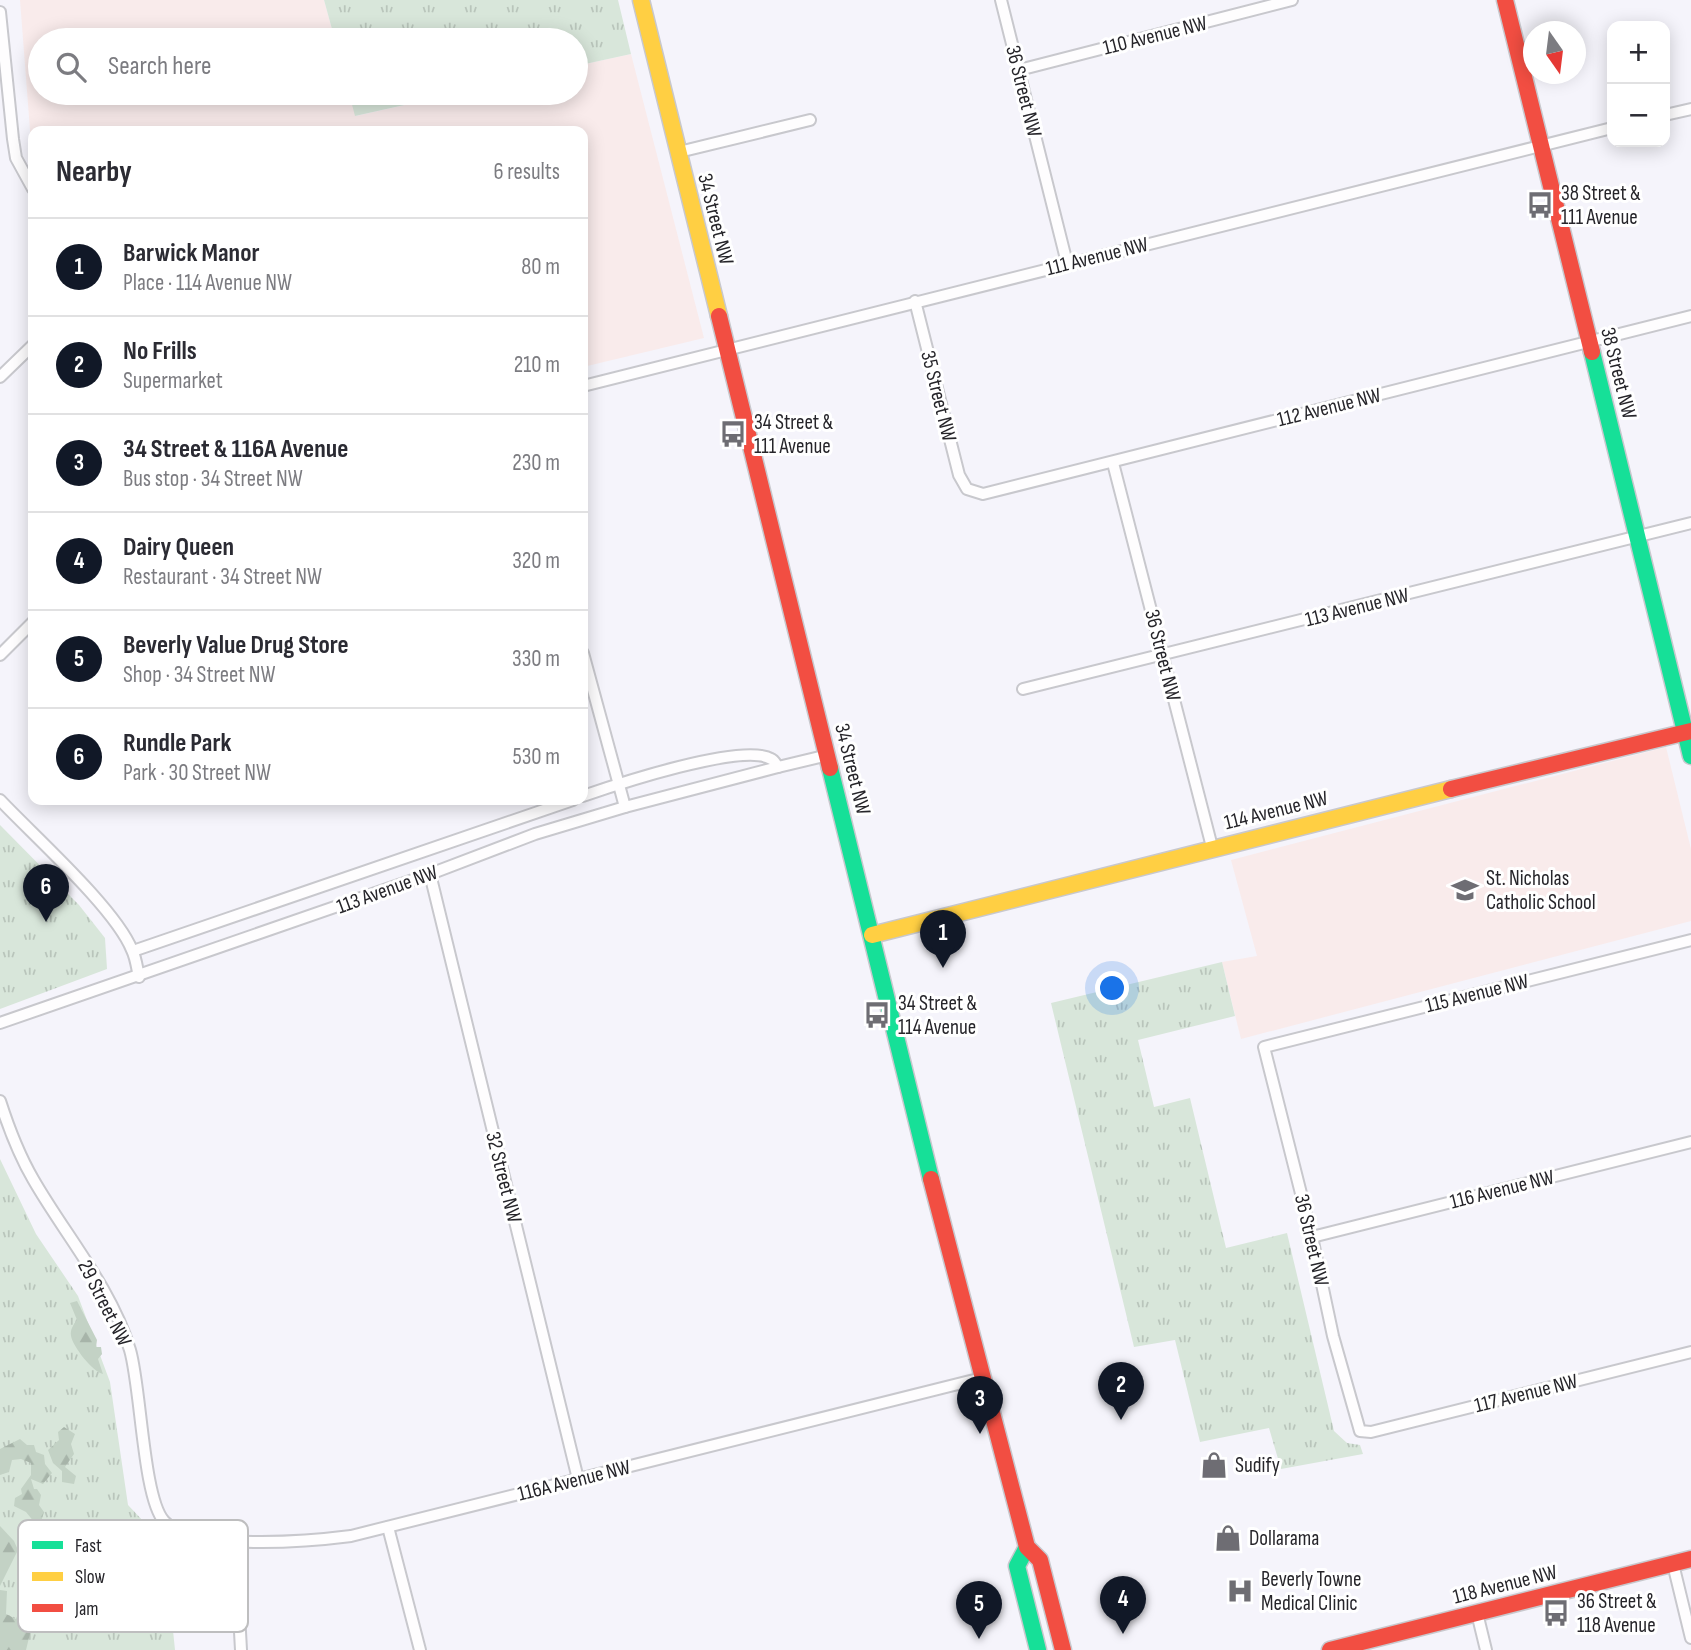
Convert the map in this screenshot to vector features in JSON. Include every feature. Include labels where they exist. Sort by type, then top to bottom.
[{"type":"street","name":"34 Street NW","points":[[640,0],[982,1378],[1027,1547],[1040,1560],[1063,1650]]},
{"type":"street","name":"36 Street NW","points":[[1001,0],[1067,263]]},
{"type":"street","name":"110 Avenue NW","points":[[1019,70],[1292,0]]},
{"type":"street","name":"38 Street NW","points":[[1505,0],[1688,731],[1691,757]]},
{"type":"street","points":[[0,12],[16,158],[28,179]]},
{"type":"street","points":[[1670,114],[1691,109]]},
{"type":"street","points":[[679,152],[810,120]]},
{"type":"street","name":"111 Avenue NW","points":[[588,385],[1607,129]]},
{"type":"street","name":"35 Street NW","points":[[915,301],[959,475],[967,489]]},
{"type":"street","name":"112 Avenue NW","points":[[967,489],[983,494],[1114,463],[1691,316]]},
{"type":"street","points":[[0,377],[28,350]]},
{"type":"street","name":"36 Street NW","points":[[1114,463],[1212,847]]},
{"type":"street","name":"113 Avenue NW","points":[[1023,690],[1691,523]]},
{"type":"street","points":[[0,654],[28,627]]},
{"type":"street","points":[[588,671],[625,807]]},
{"type":"street","name":"114 Avenue NW","points":[[872,935],[1212,847],[1688,731]]},
{"type":"street","name":"113 Avenue NW","points":[[0,1023],[430,874],[535,834],[625,807],[828,755]]},
{"type":"street","points":[[588,794],[714,758],[761,756],[771,759],[778,767]]},
{"type":"street","points":[[0,800],[101,906],[133,951],[139,976]]},
{"type":"street","name":"113 Avenue NW","points":[[133,951],[558,805]]},
{"type":"street","name":"32 Street NW","points":[[430,874],[578,1479]]},
{"type":"street","name":"115 Avenue NW","points":[[1264,1047],[1691,940]]},
{"type":"street","name":"36 Street NW","points":[[1264,1047],[1312,1237],[1333,1336],[1360,1432]]},
{"type":"street","name":"29 Street NW","points":[[0,1101],[24,1161],[97,1279],[129,1348],[137,1380],[152,1494],[164,1520]]},
{"type":"street","name":"116 Avenue NW","points":[[1312,1237],[1691,1142]]},
{"type":"street","name":"117 Avenue NW","points":[[1360,1432],[1371,1432],[1691,1352]]},
{"type":"street","name":"116A Avenue NW","points":[[248,1540],[302,1542],[388,1527],[982,1378]]},
{"type":"street","points":[[388,1527],[420,1650]]},
{"type":"street","name":"34 Street NW","points":[[1027,1547],[1017,1566],[1038,1650]]},
{"type":"street","name":"118 Avenue NW","points":[[1330,1650],[1691,1559]]},
{"type":"street","points":[[1673,1564],[1691,1638]]},
{"type":"street","points":[[1477,1613],[1486,1650]]},
{"type":"street","points":[[240,1632],[241,1650]]},
{"type":"shaded area","points":[[20,0],[324,0],[332,28],[28,28],[28,104]]},
{"type":"shaded area","points":[[631,54],[704,338],[588,366],[588,126],[30,126],[28,105],[353,105],[356,116],[405,105],[588,105],[588,63]]},
{"type":"shaded area","name":"St. Nicholas Catholic School","points":[[1666,747],[1691,849],[1691,921],[1241,1039],[1222,962],[1257,956],[1231,860]]},
{"type":"green space","points":[[324,0],[618,0],[631,54],[588,63],[588,28],[332,28]]},
{"type":"green space","points":[[352,105],[404,105],[355,116]]},
{"type":"green space","points":[[0,825],[79,905],[105,938],[107,969],[0,1009]]},
{"type":"green space","points":[[1222,962],[1235,1016],[1138,1040],[1154,1107],[1190,1098],[1226,1248],[1287,1233],[1334,1431],[1347,1443],[1360,1445],[1363,1454],[1281,1469],[1269,1428],[1200,1442],[1175,1340],[1134,1347],[1051,1003]]},
{"type":"green space","points":[[0,1159],[36,1234],[78,1296],[110,1382],[128,1505],[142,1520],[18,1520],[18,1632],[173,1632],[175,1650],[0,1650]]},
{"type":"green space","points":[[77,1301],[97,1340],[96,1347],[101,1347],[102,1354],[98,1359],[103,1374],[89,1364],[71,1336],[77,1320],[70,1303]]},
{"type":"green space","points":[[64,1427],[75,1434],[71,1444],[74,1454],[65,1467],[76,1476],[74,1484],[62,1482],[62,1471],[53,1463],[48,1450],[59,1440],[58,1432]]},
{"type":"green space","points":[[20,1439],[27,1445],[34,1445],[36,1452],[44,1455],[45,1464],[52,1473],[43,1484],[31,1479],[34,1489],[41,1495],[39,1505],[44,1512],[42,1520],[32,1520],[26,1512],[14,1506],[15,1498],[22,1494],[21,1489],[31,1475],[31,1463],[21,1459],[12,1460],[9,1472],[0,1475],[0,1449]]},
{"type":"green space","points":[[0,1526],[14,1541],[18,1550],[0,1586]]},
{"type":"green space","points":[[0,1590],[7,1591],[6,1614],[16,1619],[18,1613],[18,1632],[30,1632],[26,1650],[0,1650]]},
{"type":"traffic: fast","points":[[1592,352],[1691,756]]},
{"type":"traffic: fast","points":[[830,768],[931,1179]]},
{"type":"traffic: fast","points":[[1027,1547],[1017,1566],[1038,1650]]},
{"type":"traffic: slow","points":[[641,0],[719,316]]},
{"type":"traffic: slow","points":[[872,935],[1451,789]]},
{"type":"traffic: jam","points":[[1505,0],[1592,352]]},
{"type":"traffic: jam","points":[[719,316],[830,768]]},
{"type":"traffic: jam","points":[[1451,789],[1691,731]]},
{"type":"traffic: jam","points":[[931,1179],[1027,1547],[1040,1560],[1063,1650]]},
{"type":"traffic: jam","points":[[1330,1650],[1691,1559]]},
{"type":"place","name":"38 Street & 111 Avenue","points":[[1540,205]]},
{"type":"place","name":"34 Street & 111 Avenue","points":[[733,434]]},
{"type":"place","name":"St. Nicholas Catholic School","points":[[1465,890]]},
{"type":"place","name":"Rundle Park","points":[[46,922]]},
{"type":"place","name":"Barwick Manor","points":[[943,968]]},
{"type":"place","name":"34 Street & 114 Avenue","points":[[877,1015]]},
{"type":"place","name":"No Frills","points":[[1121,1420]]},
{"type":"place","name":"34 Street & 116A Avenue","points":[[980,1434]]},
{"type":"place","name":"Sudify","points":[[1214,1465]]},
{"type":"place","name":"Dollarama","points":[[1228,1538]]},
{"type":"place","name":"Beverly Towne Medical Clinic","points":[[1240,1591]]},
{"type":"place","name":"36 Street & 118 Avenue","points":[[1556,1613]]},
{"type":"place","name":"Dairy Queen","points":[[1123,1634]]},
{"type":"place","name":"Beverly Value Drug Store","points":[[979,1639]]}]
